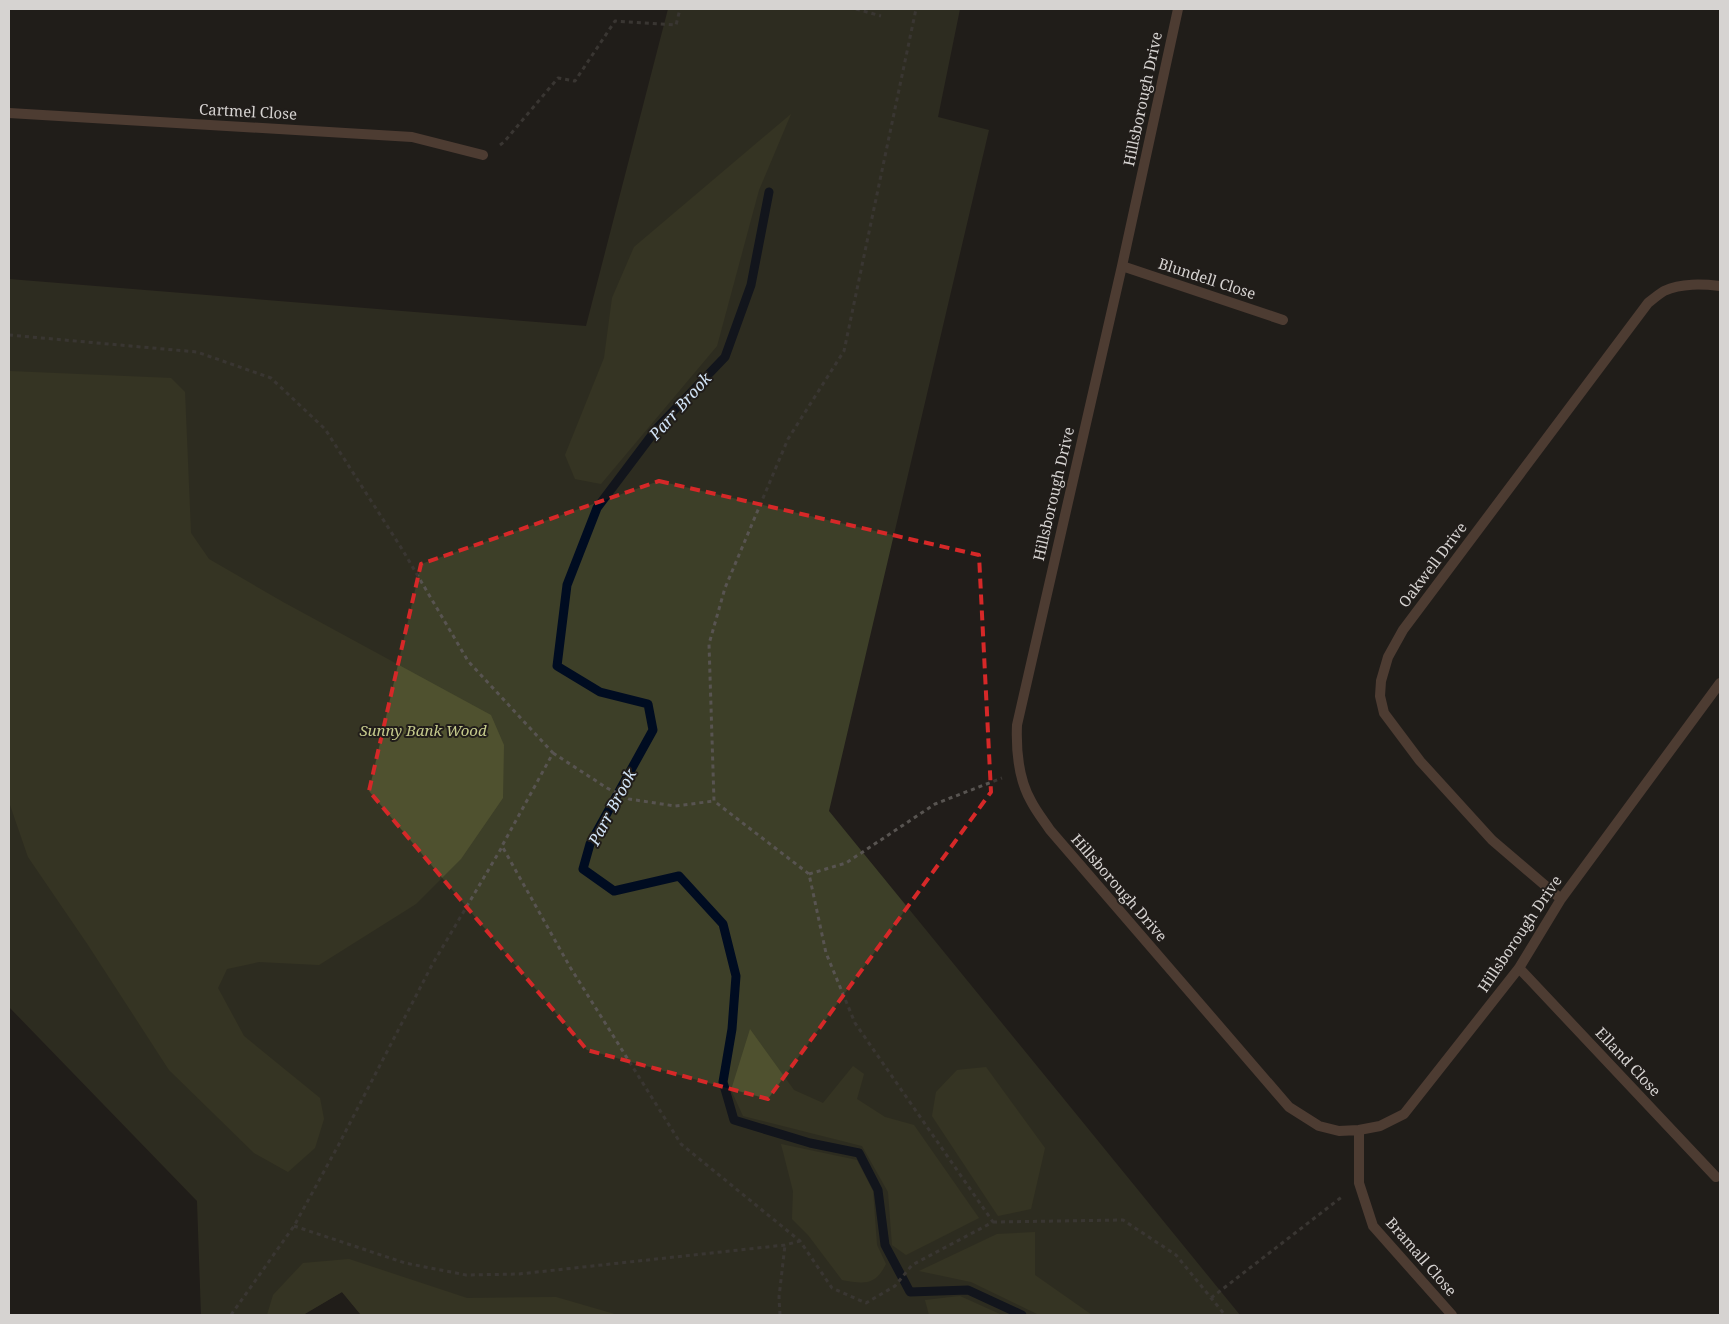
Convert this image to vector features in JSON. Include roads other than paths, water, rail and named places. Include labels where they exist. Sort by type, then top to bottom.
[{"type":"street","name":"Hillsborough Drive","points":[[1178,9],[1122,266],[1017,725],[1016,746],[1020,771],[1030,800],[1050,830],[1289,1107],[1319,1126],[1339,1131],[1380,1126],[1404,1114],[1519,968],[1561,899],[1720,683]]},
{"type":"street","name":"Cartmel Close","points":[[9,113],[412,137],[483,155]]},
{"type":"street","name":"Blundell Close","points":[[1122,266],[1283,320]]},
{"type":"street","name":"Oakwell Drive","points":[[1561,899],[1492,840],[1420,761],[1384,713],[1380,696],[1381,681],[1388,657],[1403,630],[1648,302],[1664,291],[1684,286],[1704,284],[1720,286]]},
{"type":"street","name":"Elland Close","points":[[1519,968],[1716,1177]]},
{"type":"street","name":"Bramall Close","points":[[1359,1130],[1359,1183],[1373,1226],[1452,1315]]},
{"type":"waterway","name":"Parr Brook","points":[[769,192],[751,285],[725,357],[658,427],[597,508],[567,585],[557,666],[600,692],[648,704],[653,730],[590,844],[583,869],[614,891],[679,876],[723,924],[736,976],[732,1029],[723,1082],[734,1120],[810,1143],[859,1153],[878,1190],[885,1245],[910,1292],[968,1290],[1022,1315]]},
{"type":"park label","name":"Sunny Bank Wood","points":[[423,731]]}]
